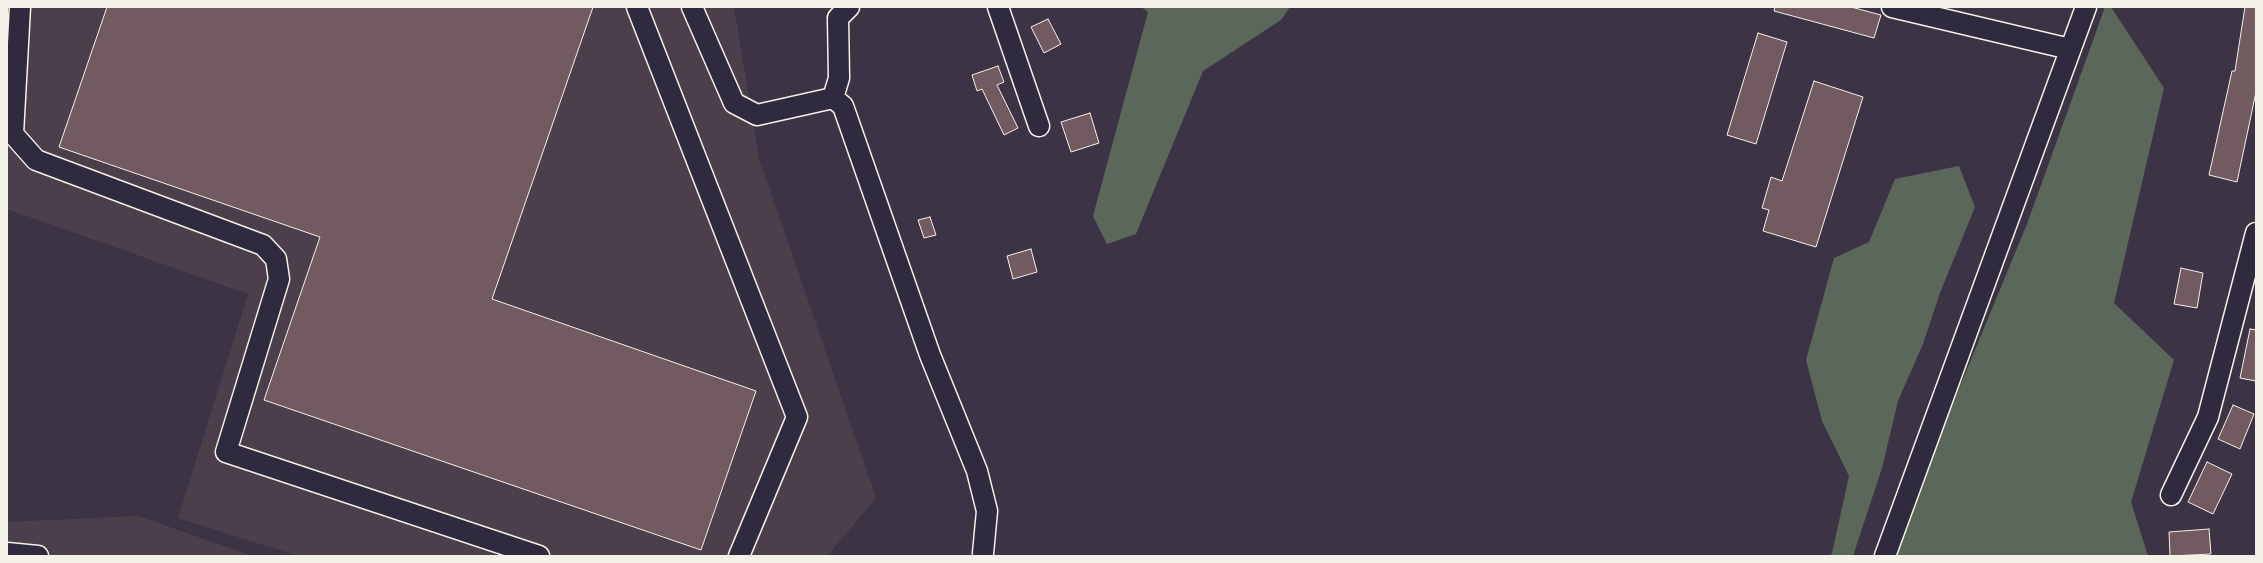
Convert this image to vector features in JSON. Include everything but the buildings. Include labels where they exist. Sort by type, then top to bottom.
[{"type":"street","points":[[20,7],[12,134],[36,160],[263,245],[276,259],[279,279],[226,452],[539,556]]},
{"type":"street","points":[[637,7],[797,417],[739,556]]},
{"type":"street","points":[[692,7],[734,103],[757,115],[833,98]]},
{"type":"street","points":[[833,98],[840,78],[838,18],[849,7]]},
{"type":"street","points":[[998,7],[1039,126]]},
{"type":"street","points":[[1892,7],[2070,49]]},
{"type":"street","points":[[1885,556],[2086,7]]},
{"type":"street","points":[[833,98],[843,106],[930,355],[977,471],[987,511],[983,553]]},
{"type":"street","points":[[2171,495],[2208,417],[2256,233]]},
{"type":"street","points":[[7,553],[38,556]]},
{"type":"shaded area","points":[[7,7],[734,7],[759,158],[876,498],[827,556],[298,556],[178,518],[248,294],[7,209]]},
{"type":"shaded area","points":[[138,516],[253,556],[7,556],[7,522]]},
{"type":"green space","points":[[1141,7],[1290,7],[1281,20],[1203,71],[1136,234],[1107,244],[1093,216],[1148,12]]},
{"type":"green space","points":[[2105,7],[2111,7],[2164,88],[2114,303],[2174,360],[2131,502],[2148,556],[1893,556],[1925,471],[2027,224]]},
{"type":"green space","points":[[1959,166],[1975,207],[1940,293],[1923,344],[1898,401],[1882,468],[1853,556],[1830,556],[1832,553],[1849,476],[1822,421],[1806,360],[1834,258],[1869,242],[1895,179]]}]
